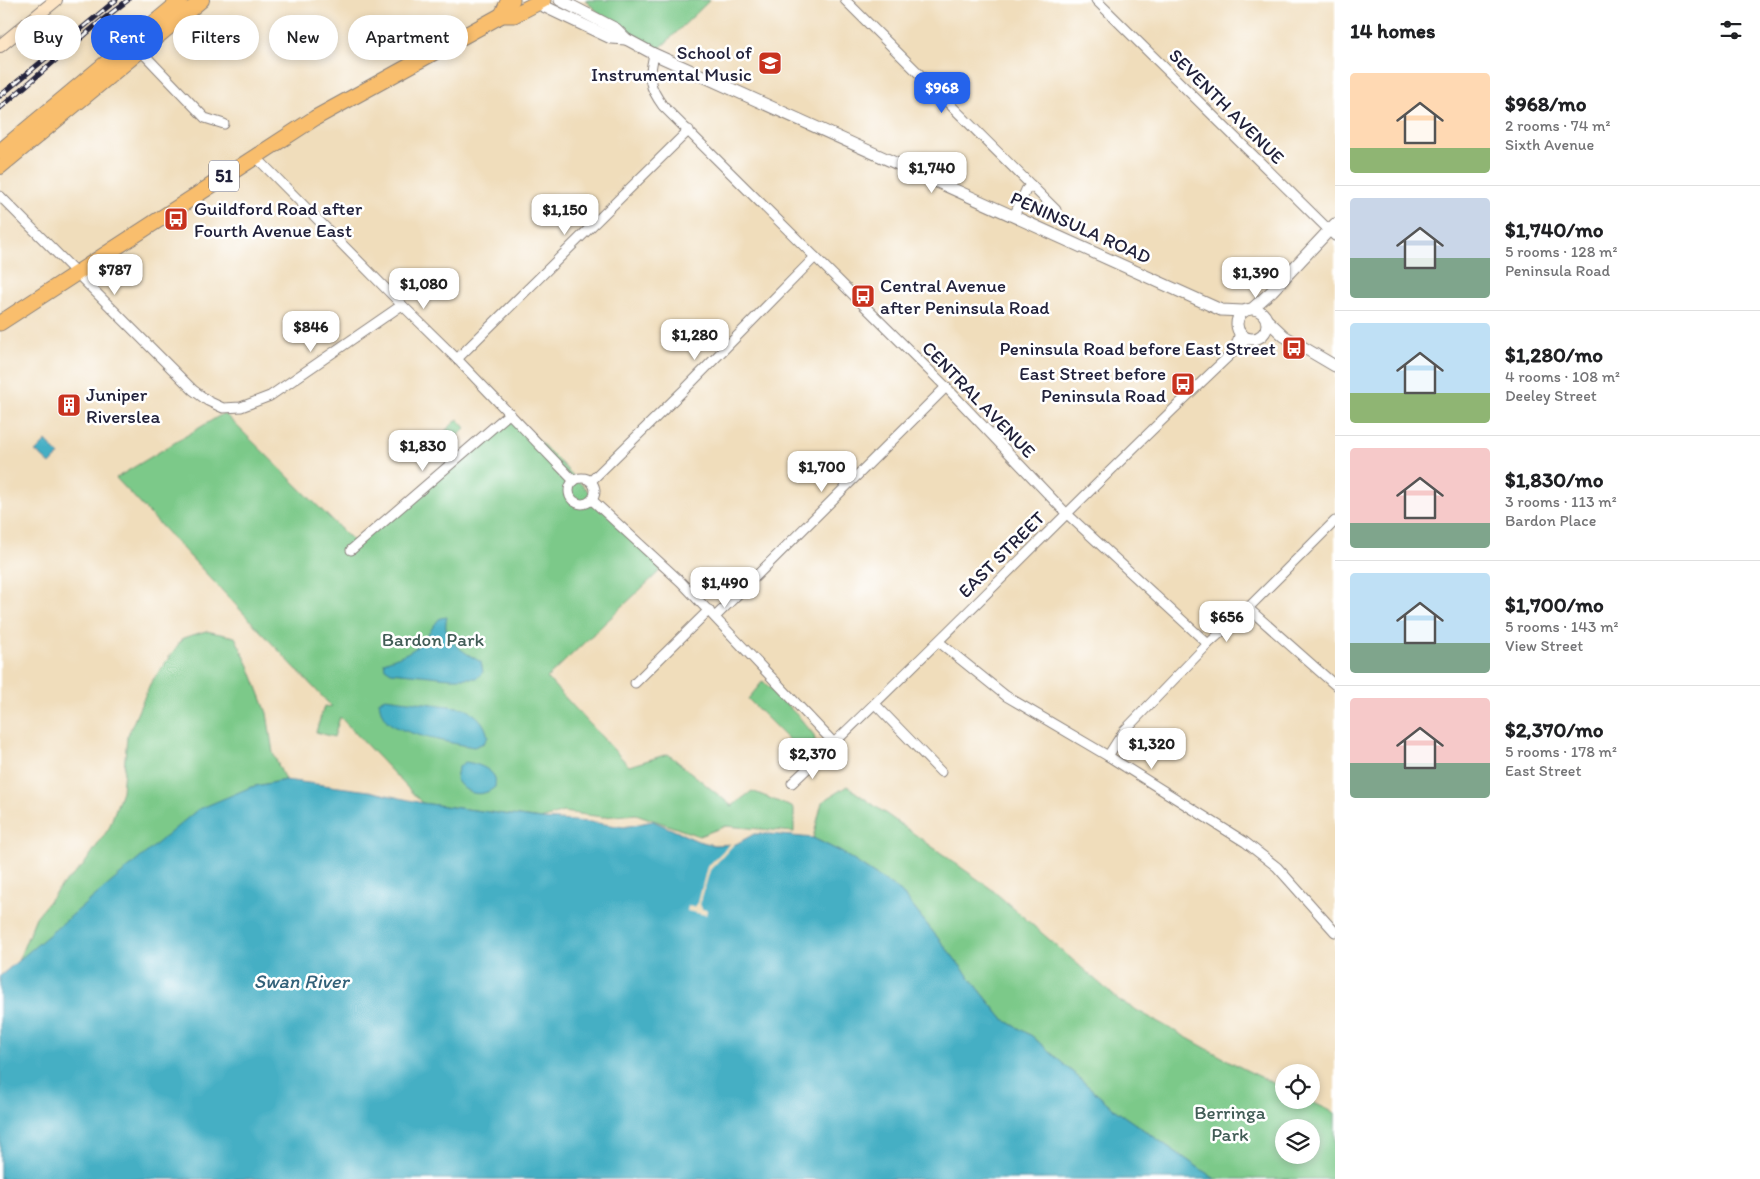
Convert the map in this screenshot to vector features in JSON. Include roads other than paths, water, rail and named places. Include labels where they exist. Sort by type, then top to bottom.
[{"type":"highway","name":"51","points":[[502,15],[508,2],[512,0]]},
{"type":"highway","name":"51","points":[[0,323],[315,118],[502,15],[514,15],[540,2]]},
{"type":"main road","points":[[0,46],[56,0]]},
{"type":"main road","points":[[163,18],[181,0]]},
{"type":"main road","points":[[163,27],[202,0]]},
{"type":"main road","points":[[0,151],[118,60]]},
{"type":"main road","points":[[0,167],[120,60]]},
{"type":"street","name":"PENINSULA ROAD","points":[[560,0],[616,29],[626,40]]},
{"type":"street","points":[[845,0],[1056,210]]},
{"type":"street","name":"SEVENTH AVENUE","points":[[1096,0],[1333,230]]},
{"type":"street","name":"PENINSULA ROAD","points":[[540,2],[611,38],[626,40],[1222,310],[1242,332]]},
{"type":"street","name":"CENTRAL AVENUE","points":[[654,54],[649,78],[654,94],[663,106],[946,387],[1066,513],[1208,644]]},
{"type":"street","points":[[149,60],[205,118],[224,124]]},
{"type":"street","points":[[458,359],[689,130]]},
{"type":"street","points":[[255,156],[458,359],[574,481]]},
{"type":"street","points":[[1014,216],[1026,190],[1031,185]]},
{"type":"street","points":[[0,196],[193,390],[208,401],[223,408],[241,407],[270,396],[402,305]]},
{"type":"street","points":[[1284,336],[1263,334],[1256,338],[1242,332],[1239,315],[1272,291],[1333,230]]},
{"type":"street","points":[[591,481],[687,387],[814,256]]},
{"type":"street","points":[[1263,334],[1267,325],[1266,318],[1272,291]]},
{"type":"street","name":"PENINSULA ROAD","points":[[1222,310],[1248,310]]},
{"type":"street","points":[[1248,310],[1262,312],[1284,336],[1335,366]]},
{"type":"street","name":"EAST STREET","points":[[792,783],[939,642],[1066,513],[1234,350],[1242,332]]},
{"type":"street","points":[[635,683],[712,613],[946,387]]},
{"type":"street","points":[[351,550],[510,413]]},
{"type":"street","points":[[584,478],[591,481],[595,492],[592,500],[585,504],[574,501],[569,495],[571,484],[574,481],[584,478]]},
{"type":"street","points":[[592,500],[674,575],[712,613],[834,743]]},
{"type":"street","points":[[1108,756],[1124,731],[1208,644],[1248,608],[1335,521]]},
{"type":"street","points":[[1248,608],[1335,685]]},
{"type":"street","points":[[939,642],[1006,696],[1108,756],[1245,842],[1277,867],[1335,932]]},
{"type":"street","points":[[875,704],[941,772]]},
{"type":"water","points":[[46,441],[59,455],[50,464],[35,452]]},
{"type":"water","points":[[447,617],[446,625],[450,639],[481,662],[483,672],[477,678],[450,678],[391,672],[385,668],[384,662],[414,649],[421,643],[440,618]]},
{"type":"water","points":[[385,698],[464,708],[480,720],[485,727],[488,737],[484,743],[474,747],[405,731],[388,722],[384,717],[379,701]]},
{"type":"water","points":[[465,762],[478,765],[490,771],[495,778],[495,787],[490,791],[479,794],[464,788],[456,779],[458,768]]},
{"type":"water","name":"Swan River","points":[[285,780],[369,791],[422,803],[541,819],[590,822],[624,827],[653,821],[698,841],[714,845],[736,844],[754,834],[813,838],[841,852],[901,892],[1003,1019],[1032,1036],[1115,1110],[1215,1179],[0,1179],[0,976],[197,810],[251,787]]},
{"type":"railway","points":[[0,96],[116,0]]},
{"type":"railway","points":[[0,108],[128,0]]},
{"type":"place","name":"School of Instrumental Music","points":[[770,63]]},
{"type":"place","name":"Guildford Road after Fourth Avenue East","points":[[176,219]]},
{"type":"place","name":"Central Avenue after Peninsula Road","points":[[863,296]]},
{"type":"place","name":"Peninsula Road before East Street","points":[[1294,348]]},
{"type":"place","name":"East Street before Peninsula Road","points":[[1183,384]]},
{"type":"place","name":"Juniper Riverslea","points":[[69,405]]},
{"type":"park label","name":"Bardon Park","points":[[433,639]]},
{"type":"park label","name":"Berringa Park","points":[[1230,1123]]}]
